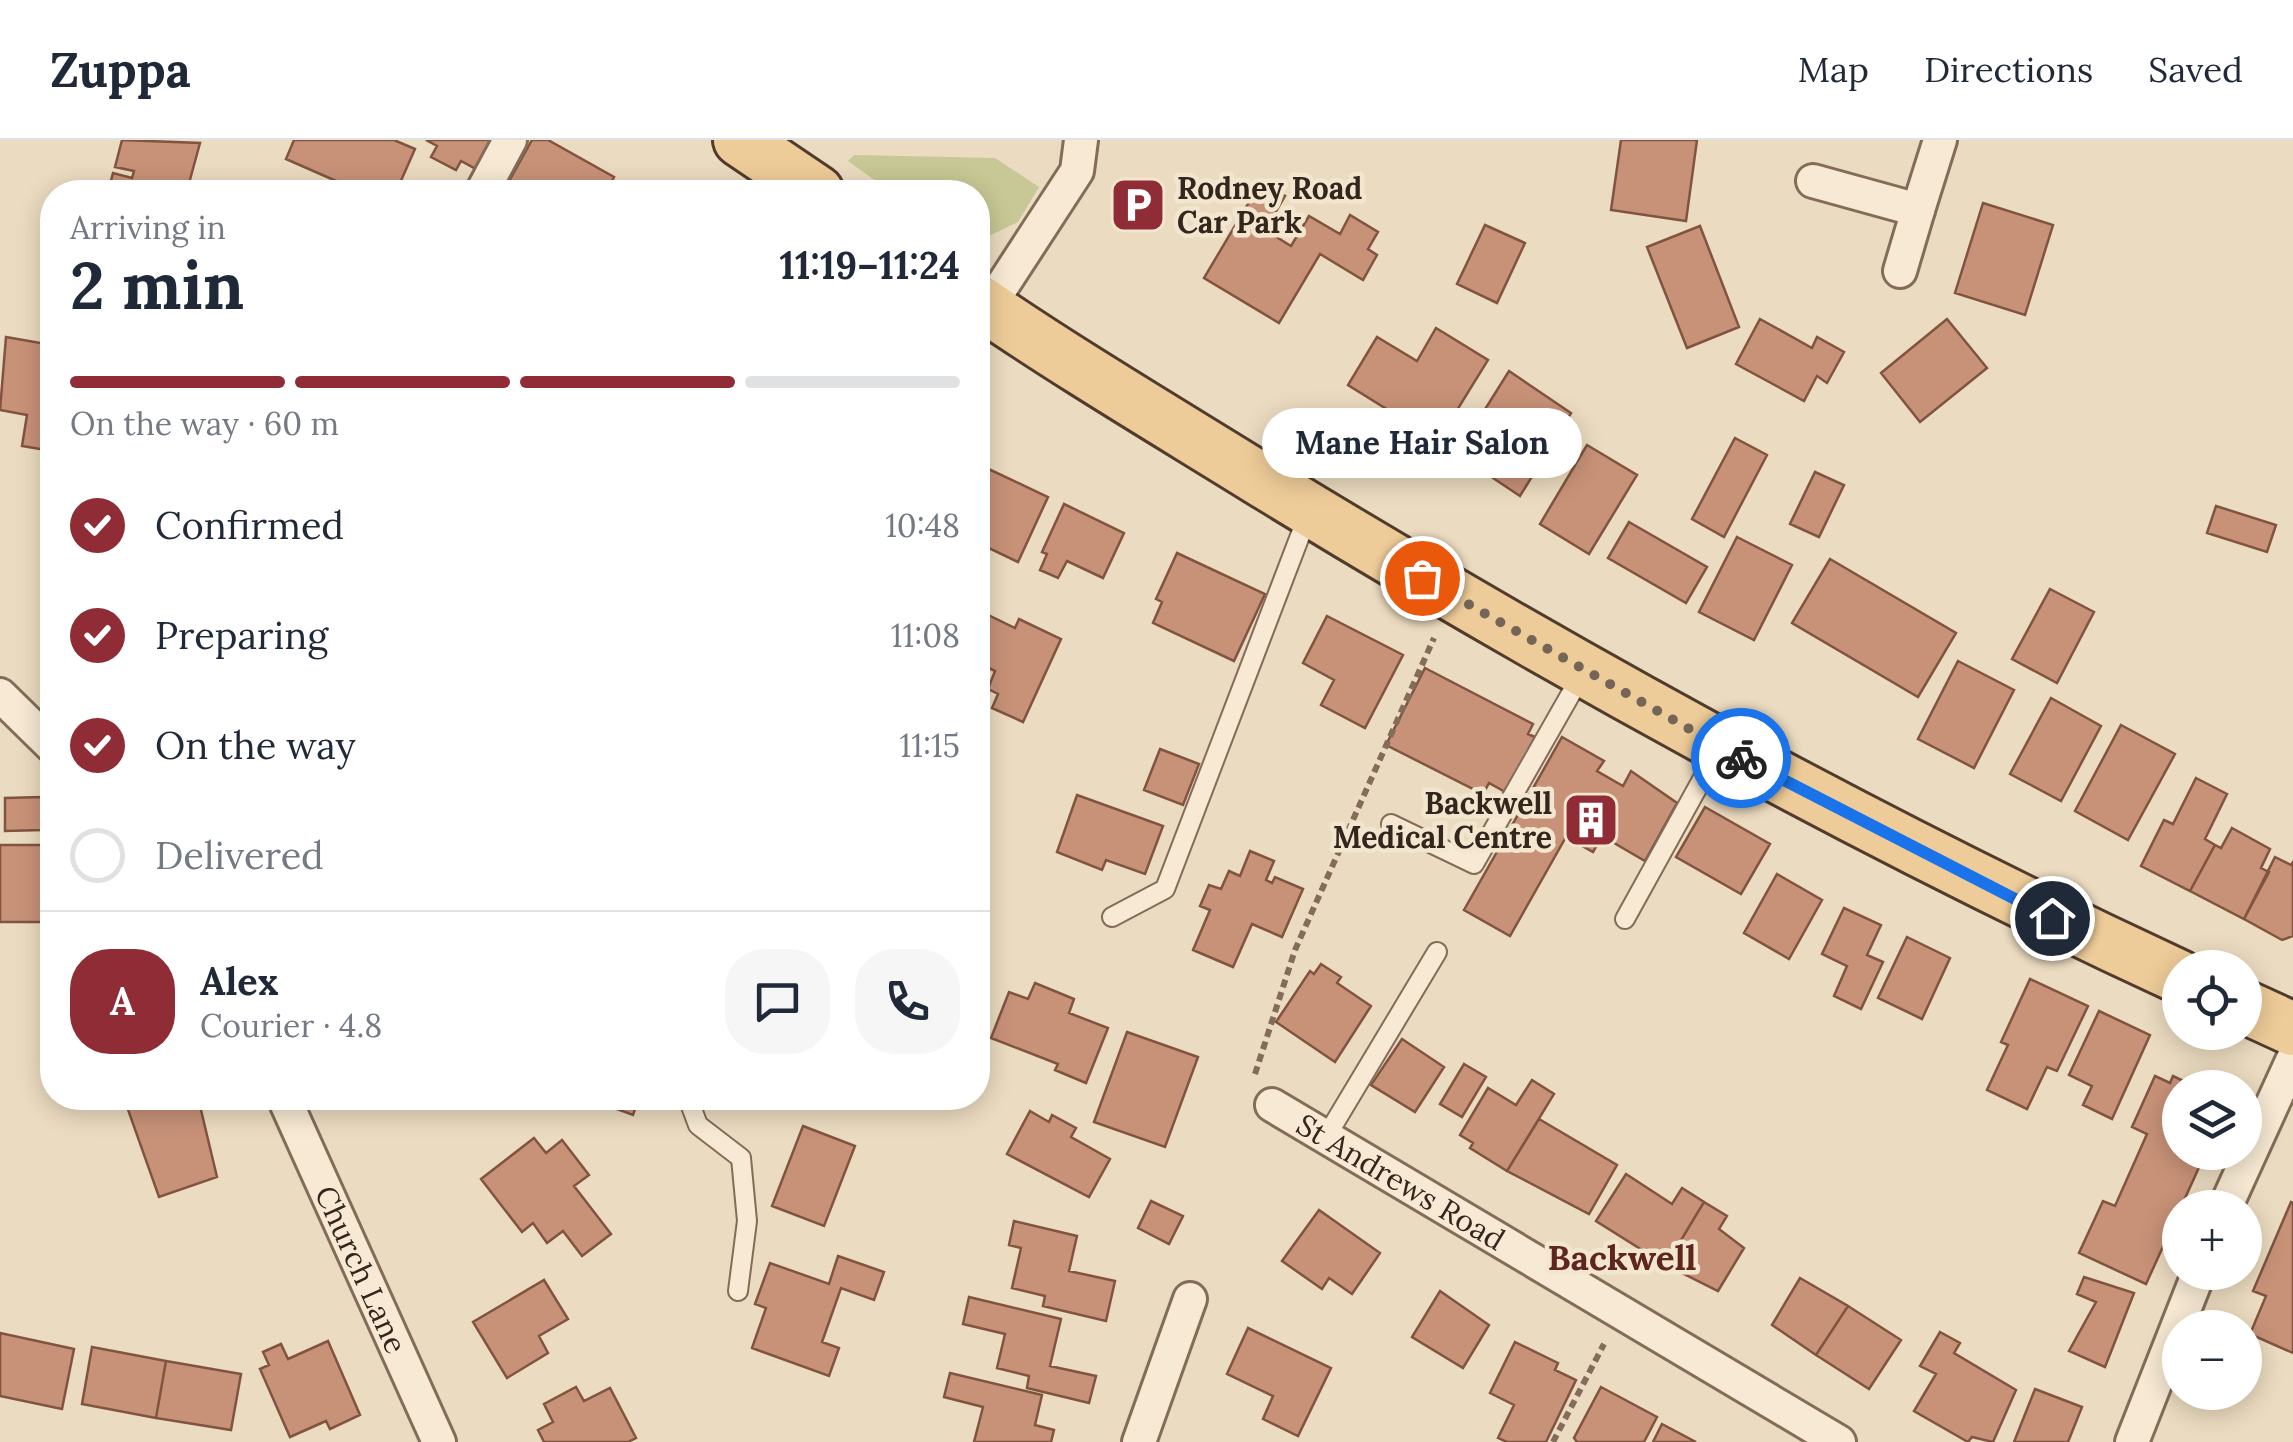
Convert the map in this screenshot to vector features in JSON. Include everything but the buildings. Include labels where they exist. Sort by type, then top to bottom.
[{"type":"main road","points":[[740,140],[800,180]]},
{"type":"main road","points":[[990,315],[1454,596],[1720,747],[2020,903],[2162,968]]},
{"type":"main road","points":[[2262,1014],[2293,1029]]},
{"type":"street","points":[[488,180],[510,140]]},
{"type":"street","points":[[990,297],[1077,171],[1081,140]]},
{"type":"street","points":[[1900,271],[1940,140]]},
{"type":"street","points":[[1813,181],[1918,210]]},
{"type":"street","points":[[0,695],[40,734]]},
{"type":"street","points":[[2233,1190],[2293,1059]]},
{"type":"street","name":"St Andrews Road","points":[[1272,1105],[1839,1442]]},
{"type":"street","name":"Church Lane","points":[[289,1110],[438,1442]]},
{"type":"street","points":[[2132,1442],[2192,1290]]},
{"type":"street","points":[[1139,1442],[1190,1299]]},
{"type":"lane","points":[[1112,917],[1165,888],[1310,510]]},
{"type":"lane","points":[[1390,824],[1474,864],[1584,671]]},
{"type":"lane","points":[[1625,919],[1720,747]]},
{"type":"lane","points":[[1326,1136],[1437,952]]},
{"type":"lane","points":[[692,1110],[698,1125],[741,1158],[747,1221],[738,1291]]},
{"type":"path","points":[[1272,1105],[1249,1092],[1295,950],[1454,596]]},
{"type":"path","points":[[1553,1442],[1592,1362],[1624,1314]]},
{"type":"green space","points":[[854,155],[995,158],[1039,187],[1018,222],[990,235],[990,180],[874,180],[848,161]]},
{"type":"way so far","points":[[1422,578],[1741,758]]},
{"type":"place","name":"Rodney Road Car Park","points":[[1138,205]]},
{"type":"place","name":"Mane Hair Salon","points":[[1422,578]]},
{"type":"place","name":"Backwell Medical Centre","points":[[1591,820]]},
{"type":"district","name":"Backwell","points":[[1622,1257]]},
{"type":"route","points":[[1741,758],[2052,918]]}]
